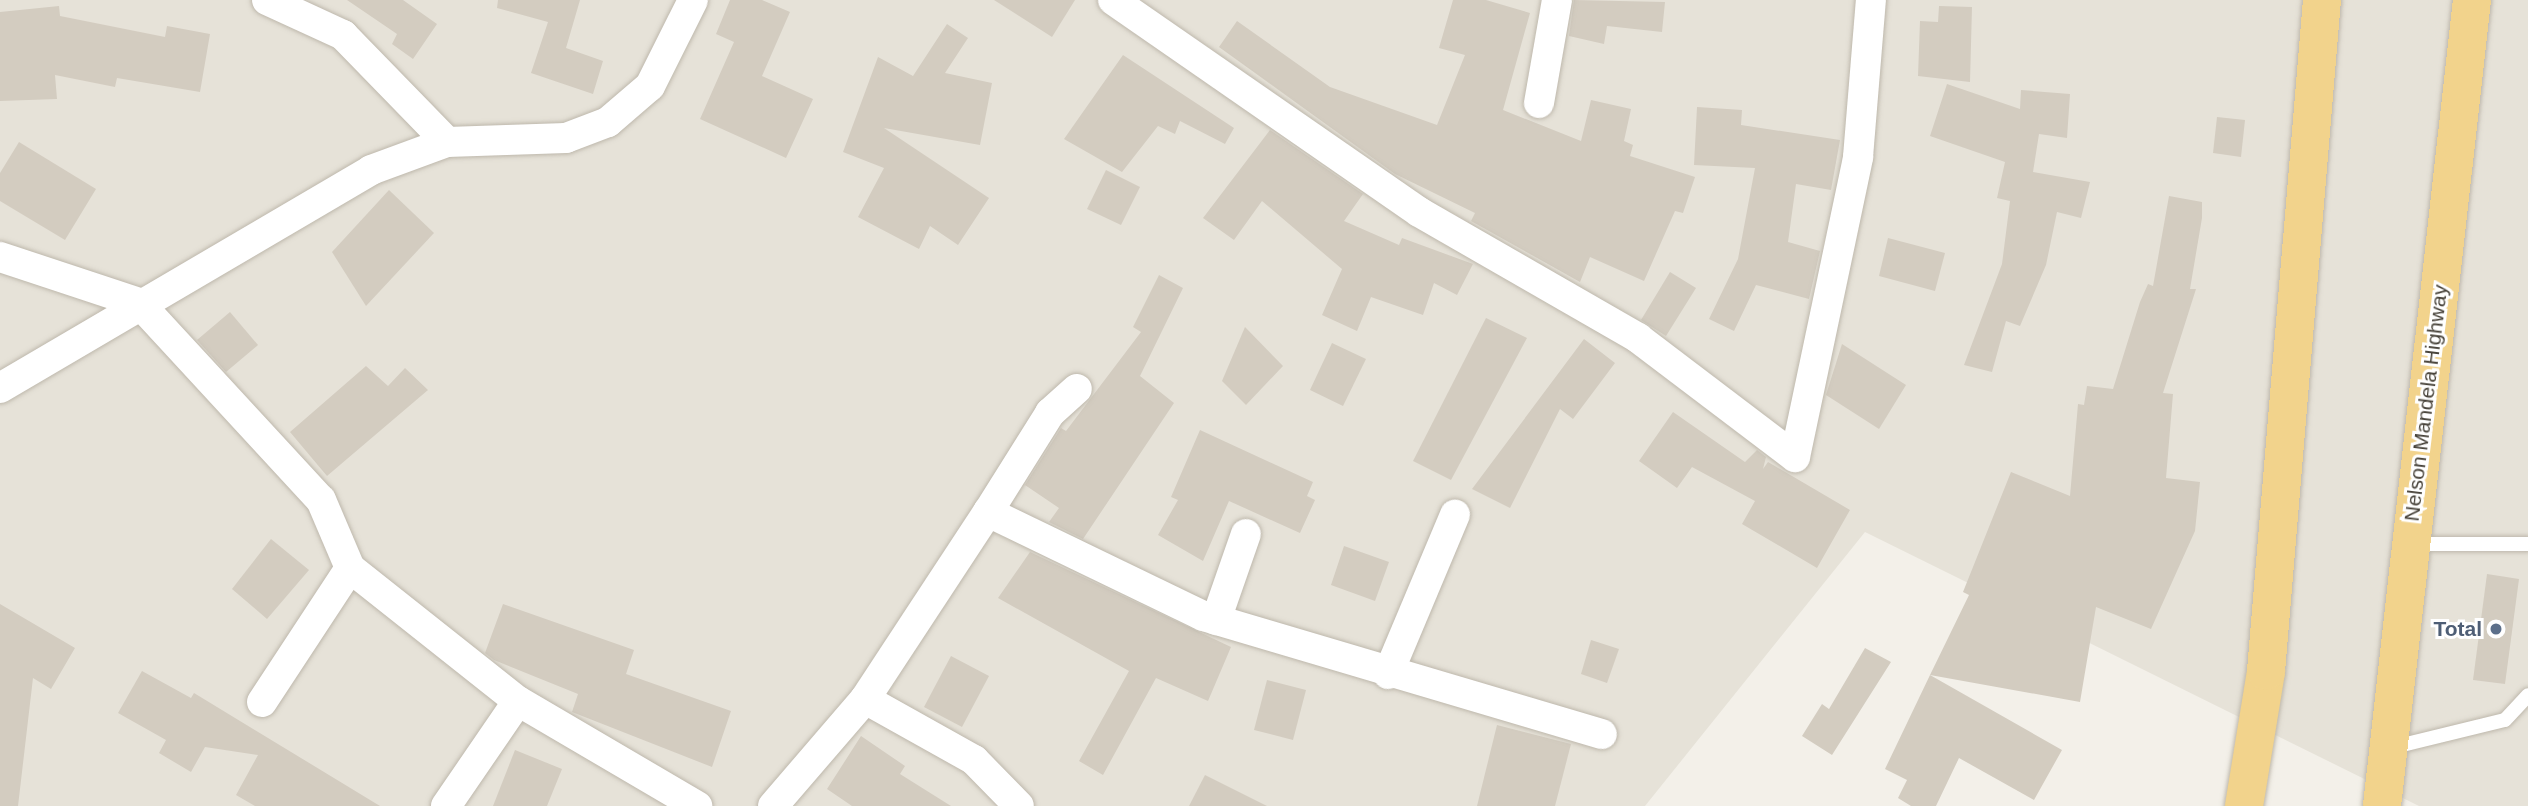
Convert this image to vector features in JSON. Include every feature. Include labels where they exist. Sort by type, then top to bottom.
[{"type":"highway","points":[[2244,806],[2266,671],[2322,0]]},
{"type":"highway","name":"Nelson Mandela Highway","points":[[2382,806],[2472,0]]},
{"type":"street","points":[[267,0],[344,35],[447,142]]},
{"type":"street","points":[[0,388],[139,303],[371,170],[447,142],[566,138],[608,122],[650,86],[693,0]]},
{"type":"street","points":[[1112,0],[1419,212],[1638,338],[1795,457],[1858,157],[1871,0]]},
{"type":"street","points":[[1539,103],[1558,0]]},
{"type":"street","points":[[0,257],[139,303],[321,500],[350,568],[518,701],[696,806]]},
{"type":"street","points":[[773,806],[865,699],[1051,413],[1077,389]]},
{"type":"street","points":[[988,512],[1216,620],[1388,674],[1602,734]]},
{"type":"street","points":[[1388,674],[1455,514]]},
{"type":"street","points":[[1216,620],[1246,534]]},
{"type":"street","points":[[262,702],[350,568]]},
{"type":"street","points":[[865,699],[974,760],[1019,806]]},
{"type":"street","points":[[446,806],[518,701]]},
{"type":"lane","points":[[2410,544],[2528,544]]},
{"type":"lane","points":[[2389,748],[2505,720],[2528,695]]},
{"type":"shaded area","points":[[0,0],[2528,0],[2528,806],[2419,806],[1865,532],[1645,806],[0,806]]},
{"type":"building","points":[[347,0],[403,0],[437,24],[413,59],[392,44],[397,34]]},
{"type":"building","points":[[498,0],[580,0],[566,48],[603,61],[593,94],[531,73],[548,22],[497,8]]},
{"type":"building","points":[[730,0],[762,0],[790,12],[762,76],[813,99],[786,158],[700,119],[734,42],[716,34]]},
{"type":"building","points":[[994,0],[1075,0],[1052,37]]},
{"type":"building","points":[[1453,0],[1486,0],[1530,13],[1503,110],[1581,141],[1591,100],[1631,109],[1624,141],[1633,145],[1630,156],[1695,177],[1683,213],[1675,211],[1644,281],[1590,257],[1580,282],[1471,221],[1475,213],[1395,174],[1219,47],[1237,21],[1330,87],[1437,125],[1465,55],[1439,48]]},
{"type":"building","points":[[1574,0],[1665,2],[1662,32],[1607,26],[1604,44],[1569,36]]},
{"type":"building","points":[[59,6],[60,16],[165,37],[167,26],[210,34],[200,92],[117,78],[115,87],[55,75],[57,99],[0,101],[0,12]]},
{"type":"building","points":[[1939,6],[1972,7],[1970,82],[1918,76],[1920,21],[1938,22]]},
{"type":"building","points":[[947,24],[968,38],[945,73],[992,83],[980,145],[884,128],[989,198],[958,245],[930,226],[919,249],[858,217],[884,168],[843,152],[878,57],[913,76]]},
{"type":"building","points":[[1123,55],[1234,128],[1225,144],[1180,121],[1175,134],[1158,126],[1122,172],[1064,139]]},
{"type":"building","points":[[1947,84],[2020,109],[2021,90],[2070,94],[2067,138],[2039,134],[2033,172],[2090,182],[2081,218],[2057,212],[2046,265],[2020,326],[2006,321],[1992,372],[1964,365],[2002,264],[2010,201],[1997,198],[2005,162],[1930,136]]},
{"type":"building","points":[[1697,107],[1742,110],[1741,125],[1840,140],[1831,190],[1796,184],[1788,242],[1820,251],[1809,299],[1756,285],[1734,331],[1709,319],[1738,259],[1755,168],[1694,165]]},
{"type":"building","points":[[2217,117],[2245,120],[2241,157],[2213,153]]},
{"type":"building","points":[[1270,130],[1363,194],[1344,221],[1399,245],[1402,238],[1473,264],[1457,295],[1434,283],[1423,315],[1371,297],[1357,331],[1322,315],[1342,269],[1262,201],[1234,240],[1203,218]]},
{"type":"building","points":[[19,142],[96,189],[65,240],[0,201],[0,173]]},
{"type":"building","points":[[1106,170],[1140,187],[1121,225],[1087,209]]},
{"type":"building","points":[[389,190],[434,233],[366,306],[332,252]]},
{"type":"building","points":[[2169,196],[2202,202],[2202,218],[2190,289],[2196,289],[2163,393],[2173,394],[2166,478],[2200,482],[2195,531],[2151,629],[2096,607],[2080,702],[1930,675],[1969,595],[1963,592],[2011,472],[2070,496],[2078,404],[2084,405],[2087,386],[2113,389],[2140,302],[2148,284],[2153,286]]},
{"type":"building","points":[[1888,238],[1945,253],[1935,291],[1879,276]]},
{"type":"building","points":[[1670,272],[1696,288],[1666,336],[1641,320]]},
{"type":"building","points":[[1159,275],[1183,288],[1140,376],[1174,403],[1083,539],[1049,522],[1059,508],[1025,485],[1061,428],[1066,431],[1141,332],[1133,327]]},
{"type":"building","points":[[230,312],[258,345],[226,372],[197,340]]},
{"type":"building","points":[[1486,318],[1527,338],[1451,480],[1413,461]]},
{"type":"building","points":[[1245,327],[1283,366],[1246,405],[1222,381]]},
{"type":"building","points":[[1584,339],[1615,363],[1573,419],[1560,409],[1510,508],[1472,489]]},
{"type":"building","points":[[1332,343],[1366,359],[1343,406],[1310,390]]},
{"type":"building","points":[[1842,344],[1906,385],[1879,429],[1826,395]]},
{"type":"building","points":[[366,366],[388,386],[405,368],[428,390],[327,476],[290,432]]},
{"type":"building","points":[[1673,412],[1745,462],[1757,450],[1766,457],[1763,469],[1768,462],[1850,510],[1817,568],[1742,524],[1755,501],[1692,467],[1677,488],[1639,461]]},
{"type":"building","points":[[1200,430],[1313,482],[1307,496],[1315,500],[1300,533],[1229,501],[1203,561],[1158,535],[1178,500],[1171,497]]},
{"type":"building","points":[[271,539],[309,570],[267,619],[232,589]]},
{"type":"building","points":[[1344,546],[1389,562],[1375,601],[1331,585]]},
{"type":"building","points":[[1030,552],[1231,647],[1208,701],[1156,678],[1103,775],[1079,761],[1129,671],[998,598]]},
{"type":"building","name":"Total","points":[[2487,574],[2519,579],[2505,684],[2473,680]]},
{"type":"building","points":[[0,604],[75,648],[51,689],[33,678],[18,806],[0,806]]},
{"type":"building","points":[[503,604],[634,650],[626,674],[731,711],[712,767],[572,712],[578,694],[494,660],[485,653]]},
{"type":"building","points":[[1591,640],[1619,649],[1607,683],[1581,674]]},
{"type":"building","points":[[1865,648],[1891,662],[1832,755],[1802,736],[1822,704],[1829,709]]},
{"type":"building","points":[[951,656],[989,676],[962,727],[924,707]]},
{"type":"building","points":[[142,671],[191,698],[194,693],[380,806],[255,806],[236,795],[258,755],[205,747],[191,772],[159,753],[166,740],[118,713]]},
{"type":"building","points":[[1930,675],[2062,750],[2034,800],[1959,758],[1936,806],[1911,806],[1898,798],[1907,780],[1885,769]]},
{"type":"building","points":[[1267,680],[1306,690],[1293,740],[1254,730]]},
{"type":"building","points":[[1497,725],[1571,744],[1555,806],[1477,806]]},
{"type":"building","points":[[861,736],[905,766],[900,774],[951,806],[852,806],[827,789]]},
{"type":"building","points":[[515,750],[562,769],[547,806],[493,806]]},
{"type":"building","points":[[1205,775],[1267,806],[1189,806]]},
{"type":"place","name":"Total","points":[[2496,629]]}]
